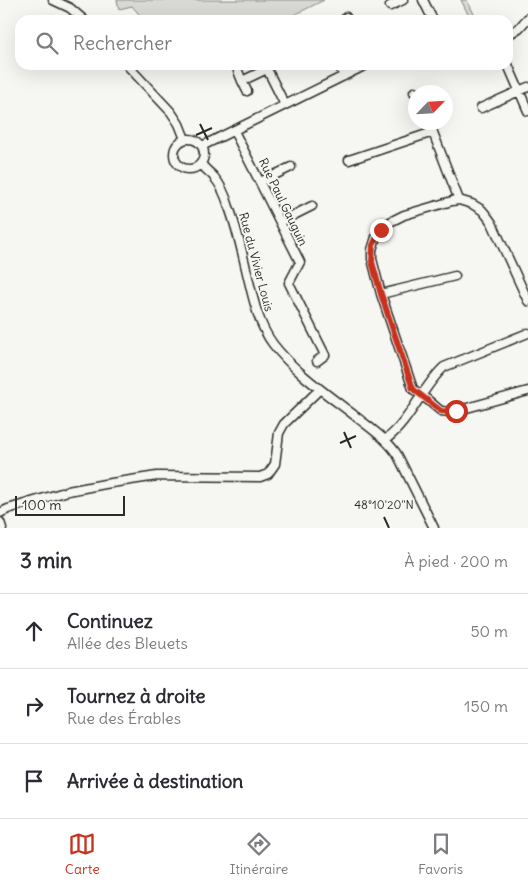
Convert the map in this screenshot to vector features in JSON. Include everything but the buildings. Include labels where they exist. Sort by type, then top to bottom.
[{"type":"street","points":[[52,0],[70,8],[78,15]]},
{"type":"street","points":[[390,6],[403,0]]},
{"type":"street","points":[[423,0],[430,15]]},
{"type":"street","points":[[513,32],[528,18]]},
{"type":"street","points":[[132,70],[171,112],[179,124],[185,139]]},
{"type":"street","points":[[242,81],[261,70]]},
{"type":"street","points":[[268,70],[285,105]]},
{"type":"street","points":[[341,70],[344,76]]},
{"type":"street","points":[[202,146],[356,70]]},
{"type":"street","points":[[510,70],[528,111]]},
{"type":"street","points":[[238,71],[247,91]]},
{"type":"street","points":[[481,108],[528,87]]},
{"type":"street","name":"Rue Paul Gauguin","points":[[234,130],[300,262],[289,283],[325,355],[317,361]]},
{"type":"street","points":[[349,160],[433,132],[459,200]]},
{"type":"street","points":[[185,139],[195,140],[202,146],[204,153],[201,163],[194,168],[182,168],[176,162],[174,150],[178,143],[185,139]]},
{"type":"street","name":"Rue du Vivier Louis","points":[[201,163],[203,168],[218,183],[229,206],[254,303],[261,322],[273,344],[283,356],[320,389],[392,447],[434,528]]},
{"type":"street","points":[[260,182],[291,167]]},
{"type":"street","points":[[528,301],[492,223],[477,207],[459,200],[397,218],[381,230],[373,245],[372,259],[381,294],[413,389],[441,411],[450,412],[528,391]]},
{"type":"street","points":[[280,222],[312,206]]},
{"type":"street","points":[[381,294],[455,276]]},
{"type":"street","points":[[385,440],[400,426],[444,366],[528,333]]},
{"type":"street","points":[[0,513],[68,492],[156,476],[260,478],[268,474],[275,464],[279,433],[284,424],[320,389]]},
{"type":"street","points":[[0,522],[2,528]]},
{"type":"shaded area","points":[[117,0],[324,0],[294,15],[140,15],[132,6],[119,9]]},
{"type":"shaded area","points":[[461,0],[467,0],[474,15],[468,15]]},
{"type":"route","points":[[381,230],[373,245],[372,262],[413,389],[441,411],[456,411]]}]
